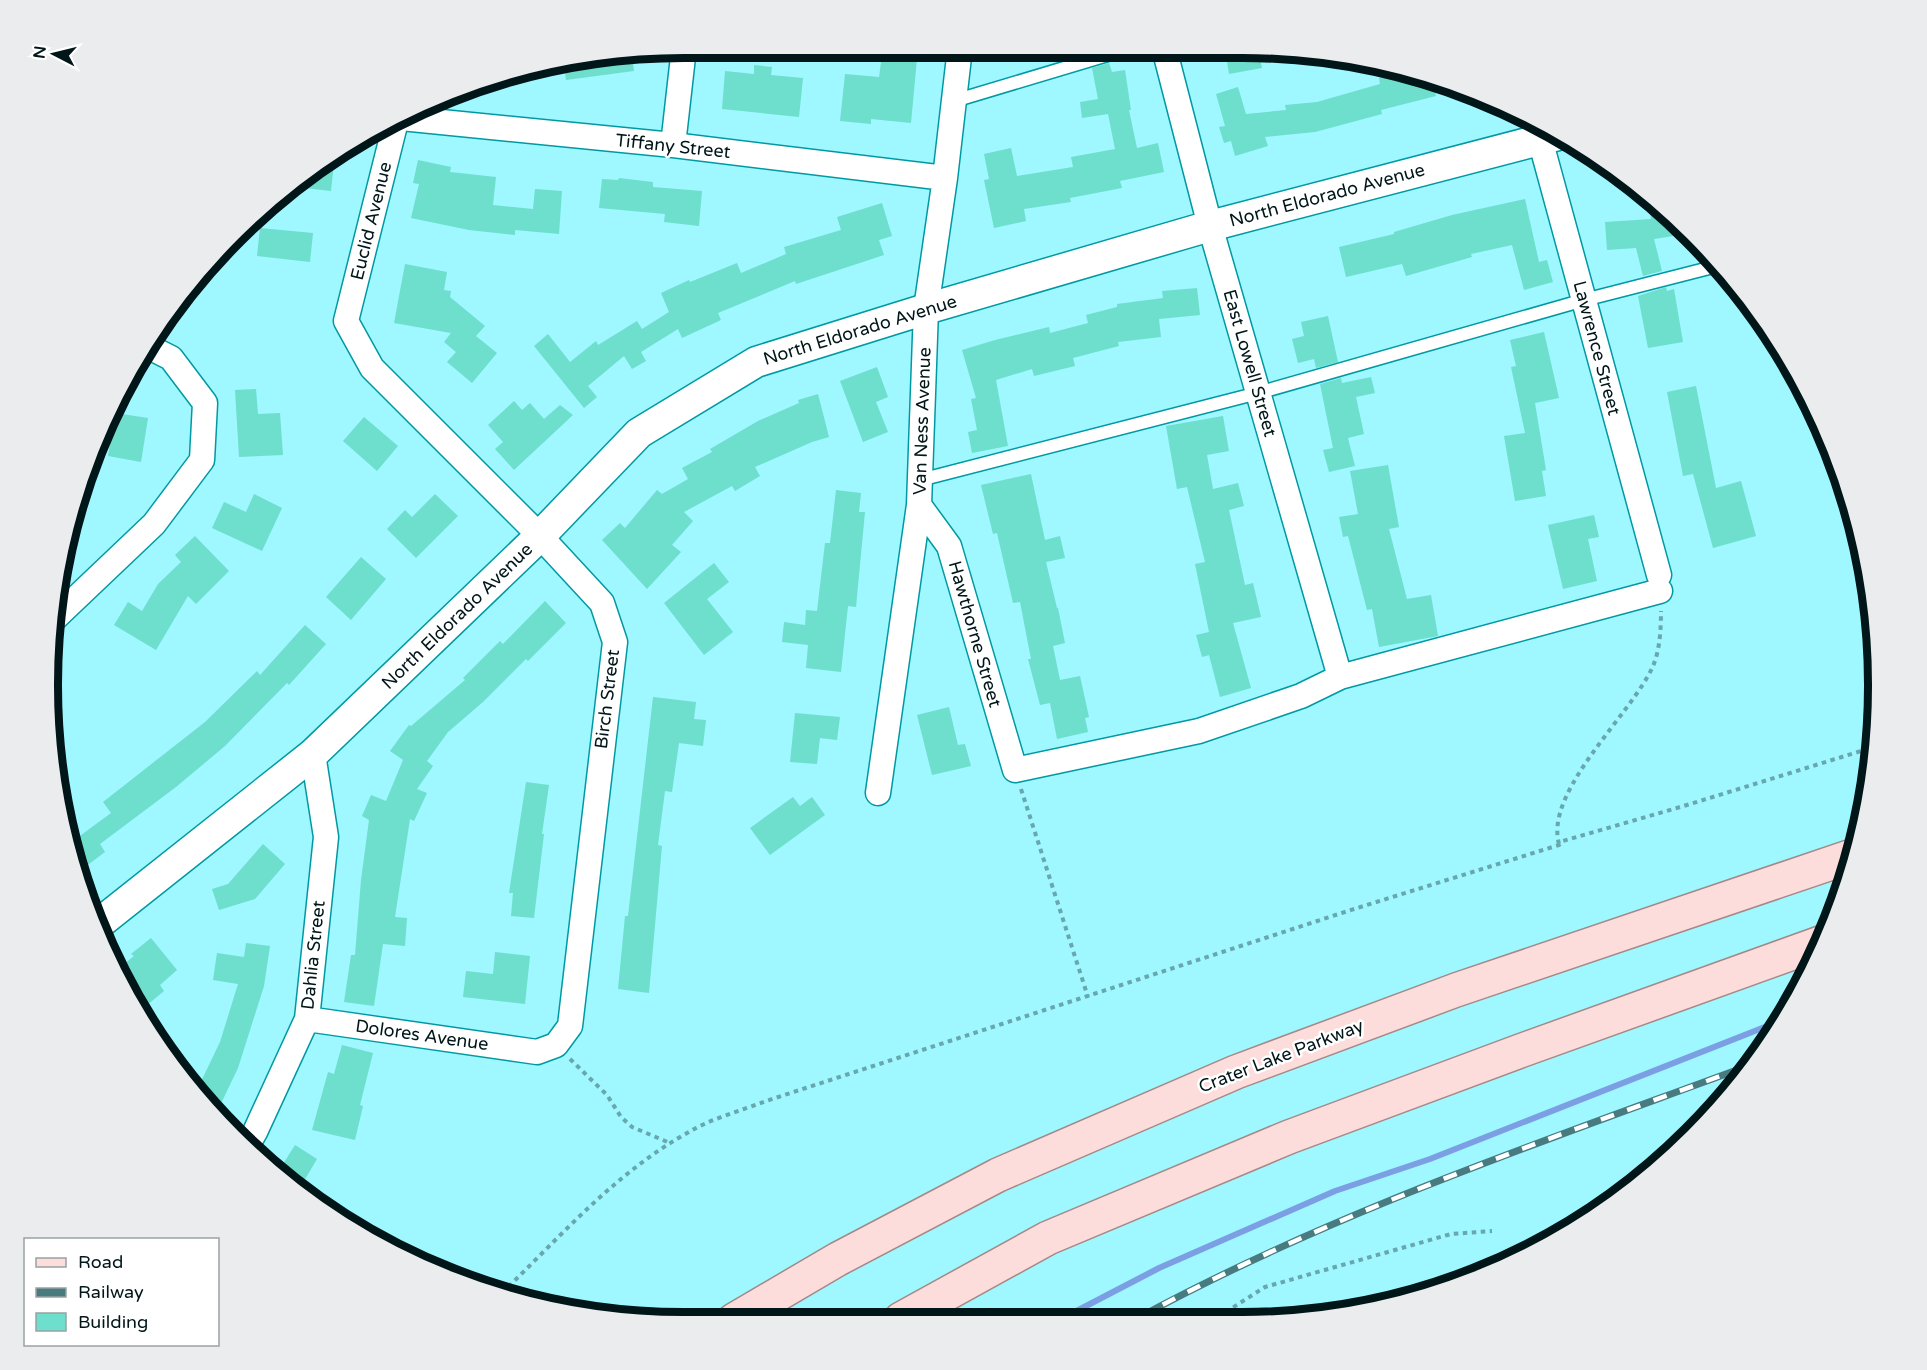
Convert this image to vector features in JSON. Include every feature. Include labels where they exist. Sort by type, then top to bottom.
[{"type":"main road","name":"Crater Lake Parkway","points":[[748,1312],[838,1259],[998,1175],[1236,1072],[1456,990],[1843,859]]},
{"type":"main road","points":[[914,1312],[1048,1238],[1289,1137],[1811,946]]},
{"type":"street","points":[[673,145],[683,58]]},
{"type":"street","name":"Van Ness Avenue","points":[[878,793],[919,505],[926,309],[945,178],[959,58]]},
{"type":"street","name":"East Lowell Street","points":[[1167,58],[1210,226],[1340,677]]},
{"type":"street","name":"Tiffany Street","points":[[416,119],[673,145],[945,178]]},
{"type":"street","name":"Euclid Avenue","points":[[346,321],[394,131]]},
{"type":"street","name":"North Eldorado Avenue","points":[[104,920],[313,754],[540,536],[639,433],[756,362],[926,309],[1210,226],[1539,134]]},
{"type":"street","name":"Lawrence Street","points":[[1547,138],[1584,300],[1660,583]]},
{"type":"street","name":"Birch Street","points":[[346,321],[372,368],[540,536],[602,603],[615,642],[570,1026],[546,1048]]},
{"type":"street","points":[[63,611],[154,524],[202,460],[205,403],[171,358],[156,350]]},
{"type":"street","name":"Hawthorne Street","points":[[919,505],[949,546],[1015,770]]},
{"type":"street","points":[[1015,770],[1199,731],[1301,696],[1340,677],[1660,583]]},
{"type":"street","name":"Dahlia Street","points":[[252,1137],[307,1019],[326,837],[313,754]]},
{"type":"street","name":"Dolores Avenue","points":[[307,1019],[546,1048]]},
{"type":"lane","points":[[954,101],[1098,58]]},
{"type":"lane","points":[[920,480],[1258,393],[1584,300],[1709,268]]},
{"type":"path","points":[[1559,845],[1557,822],[1564,799],[1654,664],[1661,627],[1660,583]]},
{"type":"path","points":[[509,1286],[597,1200],[646,1158],[691,1130],[766,1101],[1354,909],[1559,845],[1563,841],[1687,806],[1865,750]]},
{"type":"path","points":[[1015,770],[1088,997]]},
{"type":"path","points":[[546,1048],[607,1095],[621,1117],[632,1127],[670,1143]]},
{"type":"path","points":[[1226,1312],[1265,1287],[1451,1234],[1492,1231]]},
{"type":"building","points":[[882,58],[917,58],[911,123],[871,119],[871,124],[840,121],[845,74],[879,77]]},
{"type":"building","points":[[1227,58],[1260,59],[1262,68],[1229,74]]},
{"type":"building","points":[[633,61],[634,71],[566,80],[565,71]]},
{"type":"building","points":[[1109,63],[1112,72],[1125,70],[1131,110],[1129,110],[1137,148],[1158,143],[1164,172],[1120,181],[1122,188],[1070,198],[1071,202],[1024,209],[1026,221],[994,228],[984,180],[989,179],[984,154],[1011,148],[1017,176],[1073,167],[1071,157],[1115,149],[1108,114],[1082,118],[1080,102],[1098,99],[1092,68]]},
{"type":"building","points":[[754,65],[772,67],[771,75],[803,78],[799,117],[722,109],[725,71],[754,74]]},
{"type":"building","points":[[1388,76],[1434,89],[1436,96],[1381,110],[1382,114],[1315,132],[1265,137],[1268,146],[1235,156],[1231,141],[1224,143],[1219,127],[1225,126],[1216,94],[1238,87],[1246,114],[1286,110],[1285,105],[1317,102],[1380,84],[1379,78]]},
{"type":"building","points":[[418,160],[451,167],[450,172],[496,177],[493,205],[533,209],[535,189],[562,191],[559,234],[515,230],[515,235],[469,230],[411,218],[419,184],[413,183]]},
{"type":"building","points":[[334,166],[331,191],[304,188]]},
{"type":"building","points":[[619,178],[653,182],[653,187],[702,191],[699,226],[664,222],[665,214],[599,208],[602,179],[618,180]]},
{"type":"building","points":[[1525,199],[1539,262],[1547,260],[1553,282],[1524,290],[1512,245],[1471,254],[1472,257],[1406,276],[1402,264],[1346,277],[1339,247],[1394,234],[1394,232],[1452,215]]},
{"type":"building","points":[[882,203],[892,236],[879,240],[884,255],[796,284],[795,281],[718,313],[721,320],[682,338],[678,329],[641,352],[646,361],[632,369],[624,356],[588,386],[597,397],[584,408],[534,346],[548,334],[570,362],[596,341],[598,345],[637,321],[642,329],[669,312],[661,293],[689,280],[690,282],[737,263],[741,273],[786,254],[784,247],[841,230],[837,217]]},
{"type":"building","points":[[1653,212],[1678,235],[1654,239],[1662,271],[1643,276],[1636,248],[1607,250],[1605,222],[1651,219],[1650,213]]},
{"type":"building","points":[[260,228],[313,233],[310,262],[257,256]]},
{"type":"building","points":[[405,264],[447,272],[444,290],[451,291],[450,297],[485,326],[476,336],[497,353],[472,383],[447,362],[456,352],[444,342],[451,333],[394,323]]},
{"type":"building","points":[[1666,287],[1667,291],[1674,289],[1683,342],[1648,348],[1638,296]]},
{"type":"building","points":[[1197,288],[1200,315],[1159,319],[1161,337],[1118,342],[1119,346],[1073,358],[1075,366],[1034,376],[1032,369],[996,380],[1008,446],[972,453],[968,432],[977,430],[971,399],[976,398],[962,350],[1049,327],[1050,333],[1088,323],[1086,315],[1117,307],[1117,304],[1163,298],[1162,291]]},
{"type":"building","points":[[1328,316],[1338,362],[1316,368],[1314,359],[1298,363],[1292,339],[1304,336],[1301,322]]},
{"type":"building","points":[[1544,332],[1559,398],[1535,403],[1546,470],[1542,471],[1546,496],[1515,501],[1504,436],[1525,433],[1511,367],[1516,366],[1510,340]]},
{"type":"building","points":[[877,367],[888,397],[876,402],[888,432],[863,442],[840,381]]},
{"type":"building","points":[[1371,377],[1375,393],[1356,397],[1364,434],[1348,438],[1355,466],[1329,472],[1323,450],[1333,448],[1320,384],[1341,378],[1342,383]]},
{"type":"building","points":[[1696,386],[1716,488],[1741,481],[1756,536],[1713,548],[1693,474],[1683,476],[1667,392]]},
{"type":"building","points":[[256,389],[258,414],[280,413],[283,455],[239,457],[235,390]]},
{"type":"building","points":[[818,394],[829,437],[755,467],[760,476],[735,491],[732,486],[684,512],[693,521],[672,545],[681,552],[647,589],[602,540],[620,523],[625,528],[657,490],[662,494],[688,479],[682,468],[712,452],[710,449],[758,421],[799,403],[798,400]]},
{"type":"building","points":[[514,401],[522,410],[530,403],[544,419],[560,405],[573,415],[514,470],[495,449],[503,442],[488,425]]},
{"type":"building","points":[[120,414],[148,418],[141,462],[108,456],[112,432]]},
{"type":"building","points":[[1223,416],[1229,451],[1207,455],[1213,489],[1238,483],[1244,506],[1229,510],[1245,585],[1253,583],[1261,617],[1233,623],[1251,688],[1220,697],[1209,655],[1202,657],[1196,635],[1209,632],[1195,564],[1205,562],[1187,487],[1177,489],[1166,426]]},
{"type":"building","points":[[364,417],[398,446],[377,471],[343,441]]},
{"type":"building","points":[[1388,465],[1399,527],[1389,529],[1407,599],[1431,595],[1438,636],[1379,647],[1372,609],[1367,610],[1348,536],[1343,537],[1339,517],[1358,514],[1350,471]]},
{"type":"building","points":[[1031,474],[1045,540],[1060,536],[1065,558],[1046,562],[1065,643],[1053,646],[1060,680],[1080,676],[1089,717],[1085,718],[1088,732],[1057,739],[1050,703],[1040,705],[1028,659],[1031,659],[1020,602],[1013,603],[997,533],[993,534],[981,485]]},
{"type":"building","points":[[836,490],[861,493],[859,512],[865,512],[856,607],[848,606],[841,672],[806,668],[808,645],[782,642],[784,622],[805,625],[806,610],[817,611],[825,543],[830,543]]},
{"type":"building","points":[[254,494],[282,508],[262,551],[212,528],[224,502],[246,512]]},
{"type":"building","points":[[435,494],[458,516],[416,558],[387,529],[405,510],[412,517]]},
{"type":"building","points":[[1594,515],[1599,537],[1588,539],[1597,581],[1563,589],[1548,525]]},
{"type":"building","points":[[195,536],[229,571],[196,604],[188,596],[156,650],[114,625],[128,602],[142,611],[158,584],[181,562],[175,555]]},
{"type":"building","points":[[361,557],[386,579],[351,620],[326,597]]},
{"type":"building","points":[[714,563],[729,582],[707,599],[733,632],[704,655],[664,603]]},
{"type":"building","points":[[545,601],[566,623],[528,661],[526,659],[483,702],[448,732],[427,761],[433,766],[417,789],[427,793],[414,821],[410,819],[395,917],[407,918],[405,946],[383,944],[374,1006],[344,1002],[351,955],[355,955],[369,820],[362,816],[371,795],[386,801],[403,760],[390,751],[409,725],[411,726],[465,680],[463,678],[500,641],[503,644]]},
{"type":"building","points":[[305,625],[326,644],[289,685],[287,683],[225,746],[176,787],[100,844],[105,852],[86,866],[78,837],[111,813],[103,802],[205,722],[257,671],[260,675]]},
{"type":"building","points":[[653,697],[696,702],[694,719],[706,720],[703,746],[679,743],[672,792],[665,791],[658,845],[662,846],[649,993],[618,989]]},
{"type":"building","points":[[949,707],[958,745],[965,744],[971,766],[932,775],[917,715]]},
{"type":"building","points":[[795,713],[840,717],[837,740],[820,738],[817,764],[790,762]]},
{"type":"building","points":[[526,782],[549,785],[534,918],[511,916],[513,893],[509,893]]},
{"type":"building","points":[[793,797],[800,806],[812,797],[825,815],[770,855],[750,828]]},
{"type":"building","points":[[263,844],[285,864],[255,899],[219,910],[212,889],[228,884]]},
{"type":"building","points":[[151,938],[177,970],[160,985],[164,991],[147,1005],[124,964],[134,956],[131,954]]},
{"type":"building","points":[[246,943],[270,946],[264,986],[238,1068],[220,1105],[201,1082],[220,1042],[238,984],[213,980],[217,953],[244,957]]},
{"type":"building","points":[[495,952],[530,956],[525,1004],[463,997],[466,971],[493,974]]},
{"type":"building","points":[[342,1045],[373,1053],[360,1105],[363,1106],[355,1140],[312,1130],[328,1072],[334,1074]]},
{"type":"building","points":[[295,1145],[317,1159],[304,1182],[283,1165]]},
{"type":"waterway","points":[[1075,1312],[1159,1268],[1335,1191],[1430,1159],[1767,1026]]},
{"type":"railway","points":[[1150,1312],[1287,1244],[1363,1211],[1518,1150],[1735,1070]]}]
